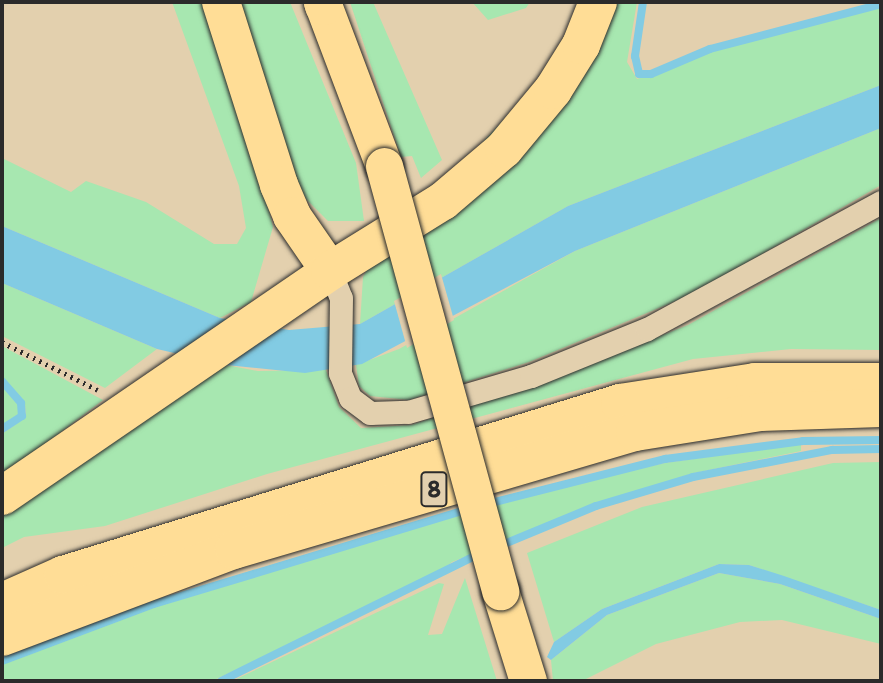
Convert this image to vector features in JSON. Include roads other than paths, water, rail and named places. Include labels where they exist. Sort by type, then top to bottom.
[{"type":"highway","points":[[221,2],[284,196],[330,271]]},
{"type":"highway","points":[[2,496],[330,271],[443,201],[504,149],[581,45],[598,2]]},
{"type":"highway","name":"8","points":[[2,602],[63,575],[620,402],[755,382],[881,382]]},
{"type":"highway","name":"8","points":[[2,637],[272,538],[635,432],[760,412],[881,408]]},
{"type":"main road","points":[[323,3],[384,166],[500,591],[528,681]]},
{"type":"street","points":[[330,271],[343,321],[340,373],[359,408],[386,414],[408,412],[531,376],[695,307],[881,202]]},
{"type":"water","points":[[881,85],[881,128],[575,251],[362,364],[305,373],[226,365],[157,349],[2,283],[2,226],[220,318],[289,330],[360,324],[568,206]]},
{"type":"water","points":[[719,564],[749,565],[784,576],[881,610],[881,619],[780,584],[719,573],[607,615],[551,660],[547,657],[554,642],[602,609]]},
{"type":"waterway","points":[[643,2],[635,56],[639,74],[651,74],[710,49],[881,4]]},
{"type":"waterway","points":[[2,381],[21,403],[22,416],[2,429]]},
{"type":"waterway","points":[[487,504],[665,459],[803,441],[881,440]]},
{"type":"waterway","points":[[497,547],[596,506],[693,477],[832,450],[881,449]]},
{"type":"waterway","points":[[2,661],[154,604],[468,509]]},
{"type":"waterway","points":[[221,681],[481,553]]}]
